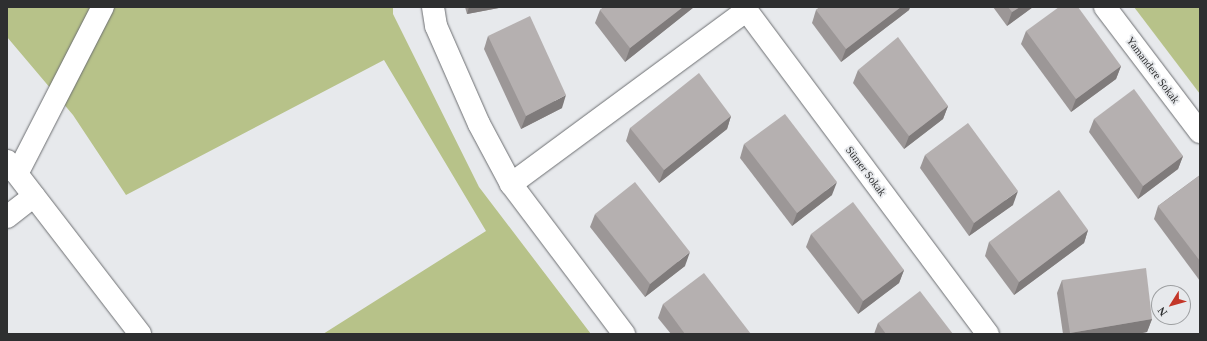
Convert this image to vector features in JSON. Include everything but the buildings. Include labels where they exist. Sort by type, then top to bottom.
[{"type":"street","points":[[103,7],[12,168],[140,334]]},
{"type":"street","points":[[433,7],[436,26],[479,124],[511,184],[624,334]]},
{"type":"street","name":"Yamandere Sokak","points":[[1105,7],[1200,132]]},
{"type":"street","points":[[511,184],[746,9]]},
{"type":"street","name":"Sümer Sokak","points":[[746,9],[988,334]]},
{"type":"street","points":[[7,217],[34,196]]},
{"type":"green space","points":[[7,7],[393,7],[393,14],[479,187],[591,334],[323,334],[486,231],[384,60],[126,195],[73,115],[7,37]]},
{"type":"green space","points":[[1134,7],[1200,7],[1200,94]]}]
